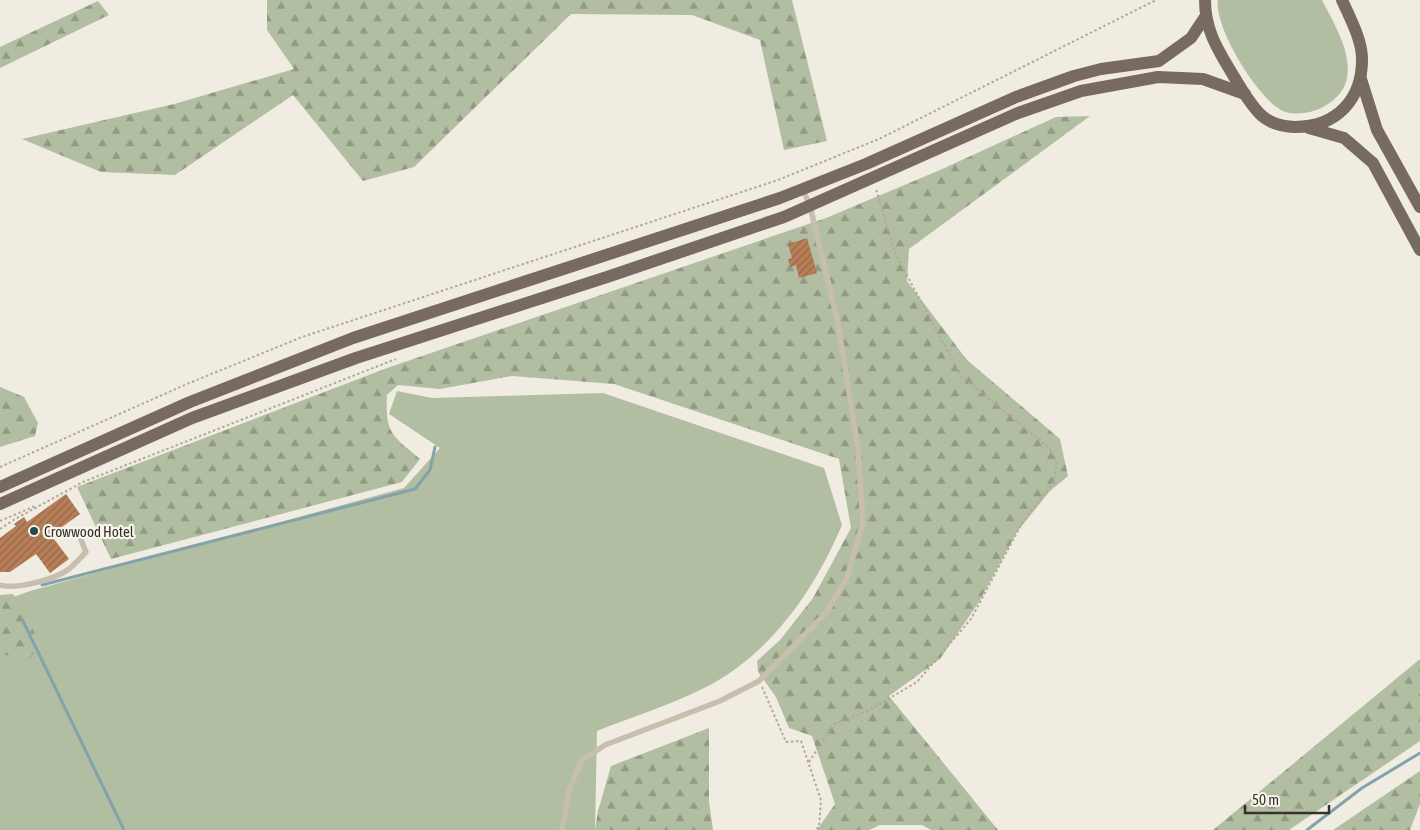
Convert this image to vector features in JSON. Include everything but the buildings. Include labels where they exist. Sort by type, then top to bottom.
[{"type":"main road","points":[[1205,0],[1205,17],[1213,42],[1245,94],[1261,115],[1282,127],[1307,127],[1327,123],[1353,98],[1361,79]]},
{"type":"main road","points":[[1342,0],[1361,46],[1361,79],[1377,130],[1420,207]]},
{"type":"main road","points":[[0,487],[190,402],[353,338],[803,189],[866,164],[1016,98],[1074,76],[1101,69],[1159,61],[1191,38],[1205,17]]},
{"type":"main road","points":[[0,504],[192,418],[356,358],[616,274],[784,217],[1018,113],[1081,91],[1158,77],[1203,79],[1245,94]]},
{"type":"main road","points":[[1307,127],[1344,138],[1373,163],[1420,250]]},
{"type":"lane","points":[[562,830],[569,791],[582,761],[605,746],[720,701],[759,681],[826,613],[846,578],[863,522],[858,448],[838,324],[810,206],[803,189]]},
{"type":"lane","points":[[0,585],[7,587],[46,580],[68,570],[86,552],[77,530]]},
{"type":"path","points":[[0,467],[187,384],[302,337],[778,180],[880,139],[1156,0]]},
{"type":"path","points":[[809,762],[834,724],[868,711],[917,682],[971,619],[1022,523],[1053,483],[1057,464],[1050,448],[961,376],[895,253],[873,179]]},
{"type":"path","points":[[0,521],[83,482],[403,356]]},
{"type":"path","points":[[0,529],[48,500]]},
{"type":"path","points":[[759,681],[786,742],[801,741],[809,762],[821,800],[819,827],[815,830]]},
{"type":"green space","points":[[267,0],[792,0],[827,141],[784,150],[760,40],[692,15],[571,14],[414,167],[363,181],[293,95],[175,175],[101,172],[22,139],[174,104],[294,69],[267,30]]},
{"type":"green space","points":[[1218,0],[1322,0],[1336,27],[1346,56],[1348,71],[1345,84],[1337,97],[1323,107],[1303,113],[1288,113],[1273,104],[1251,78],[1230,44],[1218,12]]},
{"type":"green space","points":[[98,1],[109,15],[0,68],[0,47]]},
{"type":"green space","points":[[1090,116],[909,249],[907,281],[967,360],[1060,439],[1068,476],[1050,491],[1017,532],[979,602],[940,659],[889,696],[998,830],[931,830],[922,825],[880,825],[869,830],[817,830],[835,804],[812,736],[789,728],[776,697],[758,672],[757,661],[780,640],[813,598],[851,528],[839,459],[614,384],[512,376],[440,389],[398,385],[387,395],[387,418],[392,433],[420,459],[402,482],[111,559],[77,487],[387,368],[826,218],[940,170],[1056,117]]},
{"type":"green space","points":[[0,387],[24,397],[38,423],[35,436],[0,447]]},
{"type":"green space","points":[[397,391],[432,398],[603,393],[824,468],[842,525],[818,574],[803,597],[787,619],[749,658],[728,674],[704,688],[597,731],[595,830],[0,830],[0,602],[30,591],[404,488],[440,448],[389,414]]},
{"type":"green space","points":[[13,594],[27,614],[39,645],[30,659],[17,660],[0,652],[0,595]]},
{"type":"green space","points":[[1420,659],[1420,741],[1289,830],[1213,830]]},
{"type":"green space","points":[[709,728],[709,802],[713,830],[595,830],[598,811],[611,766]]},
{"type":"green space","points":[[1420,771],[1420,804],[1410,830],[1333,830]]},
{"type":"waterway","points":[[42,585],[415,489],[430,470],[435,447]]},
{"type":"waterway","points":[[23,621],[124,830]]},
{"type":"waterway","points":[[1307,830],[1362,788],[1420,753]]},
{"type":"place","name":"Crowwood Hotel","points":[[34,531]]}]
